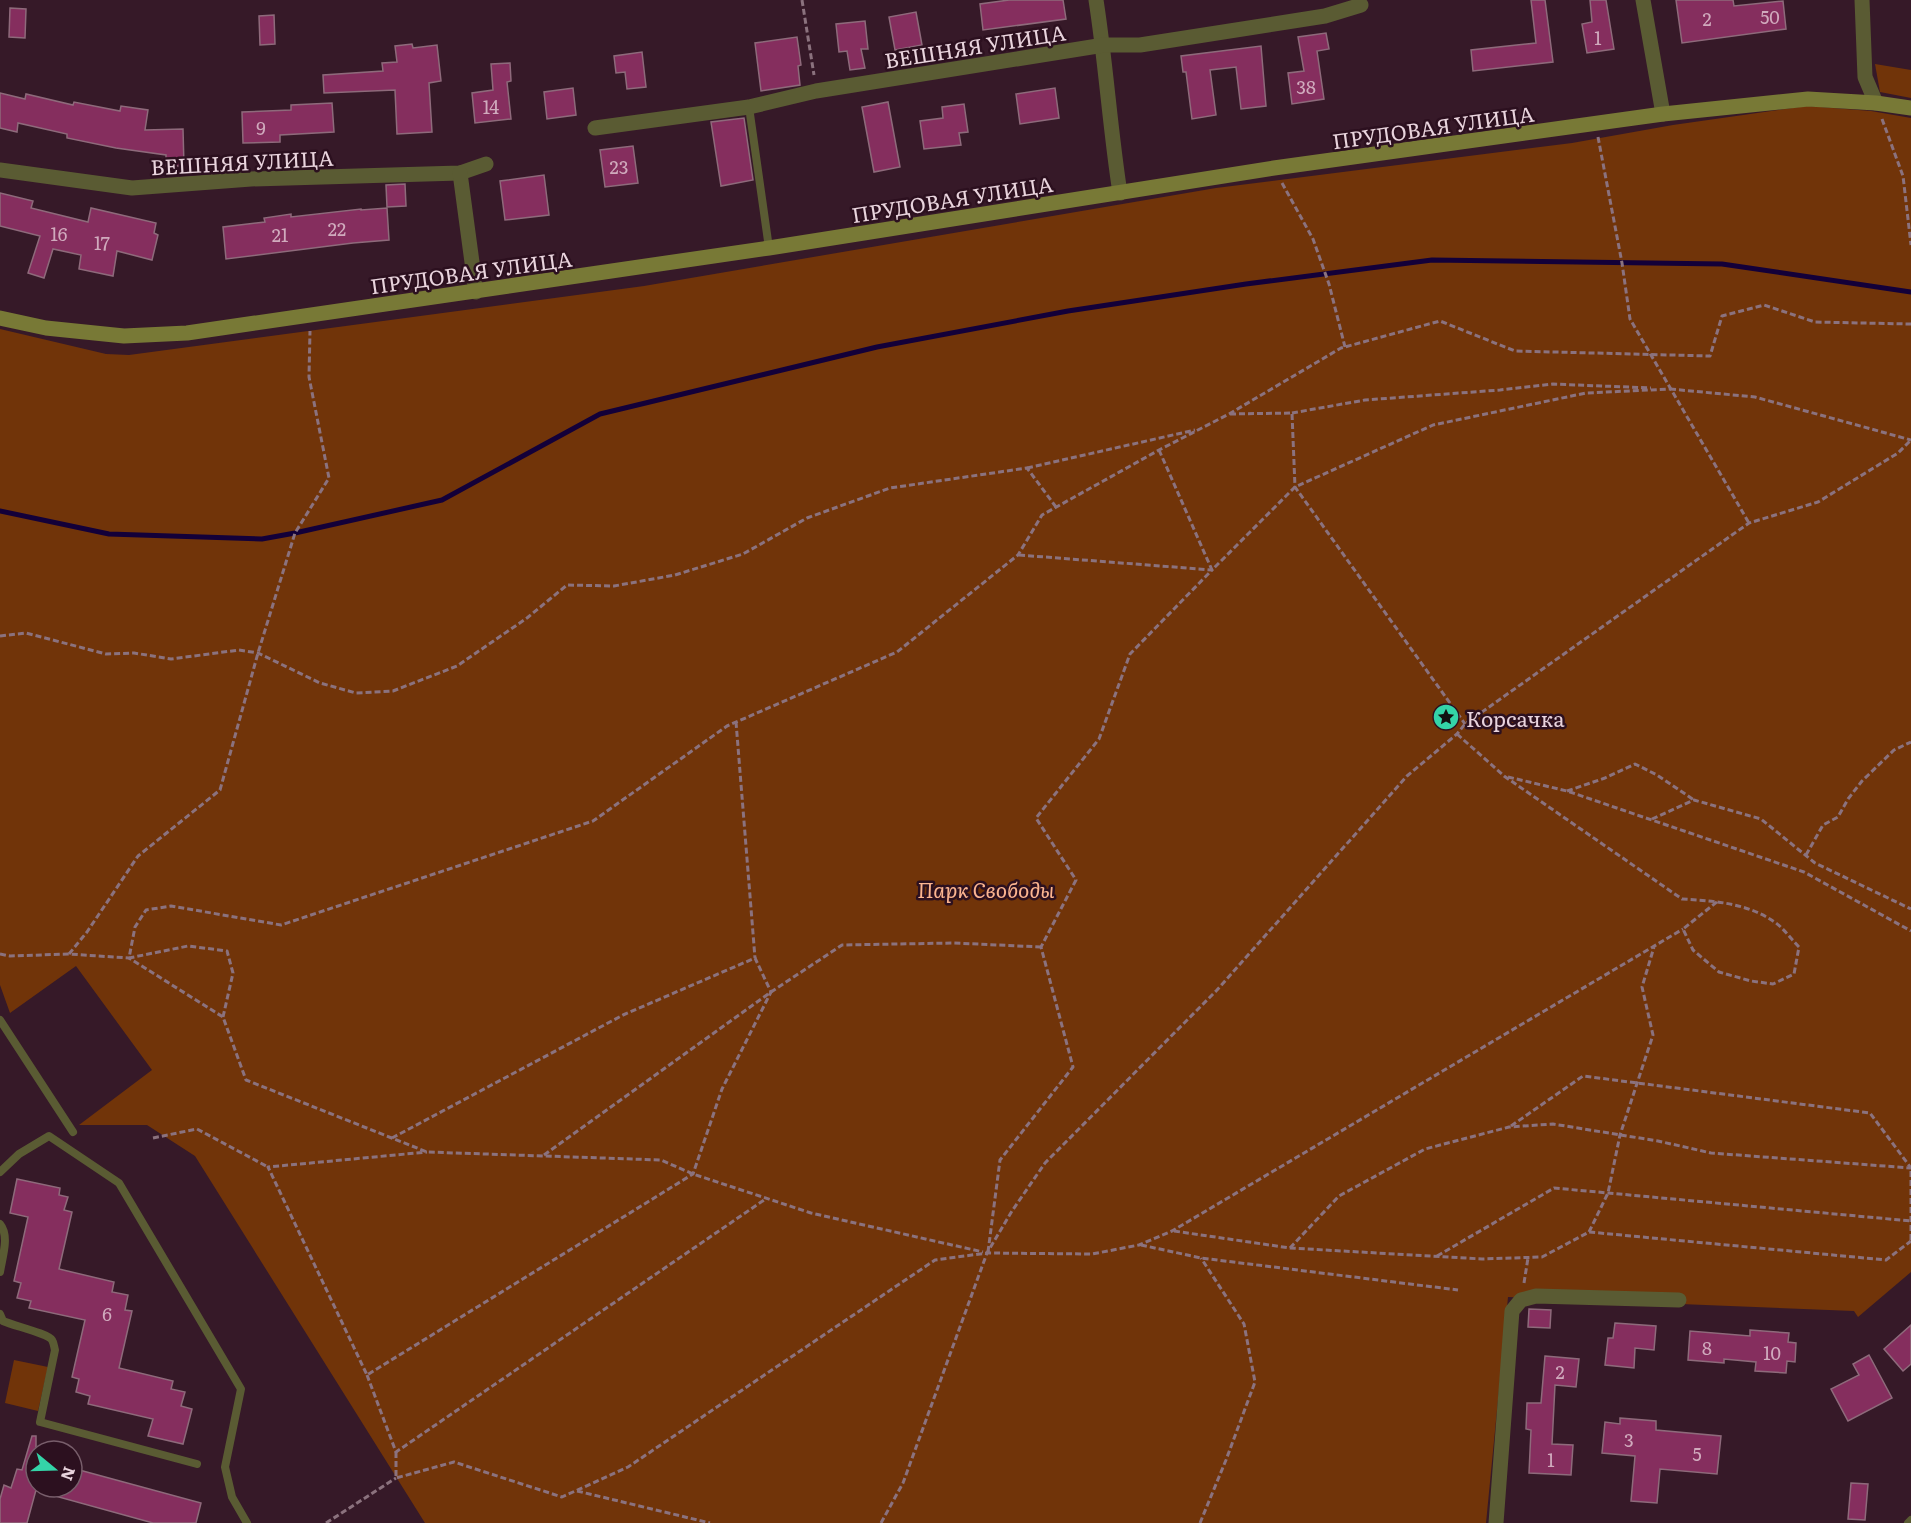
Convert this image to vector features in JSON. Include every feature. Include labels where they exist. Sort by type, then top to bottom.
[{"type":"main road","name":"ПРУДОВАЯ УЛИЦА","points":[[0,318],[46,328],[124,336],[187,333],[769,248],[1274,168],[1663,114],[1808,99],[1876,103],[1911,108]]},
{"type":"street","points":[[1096,0],[1104,45],[1120,193]]},
{"type":"street","points":[[1643,0],[1663,114]]},
{"type":"street","points":[[1862,0],[1865,77],[1876,103]]},
{"type":"street","name":"ВЕШНЯЯ УЛИЦА","points":[[595,128],[749,107],[816,91],[1104,45],[1140,45],[1325,16],[1361,5]]},
{"type":"street","name":"ВЕШНЯЯ УЛИЦА","points":[[0,170],[132,188],[251,179],[460,173],[486,164]]},
{"type":"street","points":[[460,173],[476,292]]},
{"type":"street","points":[[1496,1523],[1512,1311],[1521,1300],[1536,1296],[1679,1300]]},
{"type":"lane","points":[[749,107],[769,248]]},
{"type":"lane","points":[[0,1020],[73,1132]]},
{"type":"lane","points":[[0,1172],[19,1154],[49,1136],[118,1183],[241,1389],[225,1467],[232,1497],[247,1523]]},
{"type":"lane","points":[[0,1224],[4,1229],[5,1241],[0,1272]]},
{"type":"lane","points":[[0,1314],[3,1321],[42,1333],[52,1340],[55,1350],[40,1422],[197,1464]]},
{"type":"path","points":[[802,0],[816,91]]},
{"type":"path","points":[[1876,103],[1903,176],[1911,245]]},
{"type":"path","points":[[1596,125],[1622,262],[1630,319],[1749,523]]},
{"type":"path","points":[[1274,168],[1313,239],[1329,284],[1345,347]]},
{"type":"path","points":[[129,958],[135,927],[146,910],[171,906],[281,925],[593,821],[727,726],[897,652],[1018,555],[1042,514],[1229,414],[1345,347],[1440,321],[1515,351],[1710,356],[1722,316],[1764,305],[1815,322],[1911,324]]},
{"type":"path","points":[[69,954],[87,932],[138,856],[220,790],[258,653],[295,533],[329,478],[309,377],[310,315]]},
{"type":"path","points":[[881,1523],[903,1483],[987,1253],[1012,1210],[1045,1163],[1216,990],[1407,776],[1457,734],[1465,724],[1749,523],[1818,502],[1898,453],[1911,440],[1755,397],[1671,389],[1552,384],[1365,400],[1292,413],[1229,414]]},
{"type":"path","points":[[987,1253],[1000,1160],[1073,1067],[1041,947],[1076,880],[1036,818],[1099,740],[1130,654],[1295,487],[1433,425],[1586,393],[1671,389]]},
{"type":"path","points":[[1292,413],[1295,487],[1465,724]]},
{"type":"path","points":[[0,636],[26,633],[106,654],[134,653],[171,659],[239,650],[258,653],[320,683],[356,693],[393,691],[457,666],[527,618],[567,585],[614,586],[675,575],[743,554],[807,518],[890,488],[1027,468],[1199,429]]},
{"type":"path","points":[[1159,450],[1212,570]]},
{"type":"path","points":[[1027,468],[1056,507]]},
{"type":"path","points":[[1018,555],[1212,570]]},
{"type":"path","points":[[736,722],[755,958],[771,992]]},
{"type":"path","points":[[1457,734],[1504,776],[1682,899],[1718,901],[1753,910],[1777,924],[1798,947],[1794,974],[1773,984],[1751,981],[1719,972],[1693,950],[1683,929]]},
{"type":"path","points":[[1806,855],[1823,825],[1838,817],[1862,781],[1894,750],[1911,742]]},
{"type":"path","points":[[1567,790],[1605,778],[1635,765],[1657,775],[1694,800],[1761,819],[1815,863],[1911,909]]},
{"type":"path","points":[[1504,776],[1567,790],[1804,872],[1911,931]]},
{"type":"path","points":[[1650,819],[1694,800]]},
{"type":"path","points":[[326,1523],[396,1478],[454,1462],[562,1497],[628,1467],[935,1260],[987,1253],[1092,1254],[1139,1245],[1172,1231],[1655,946],[1683,929],[1718,901]]},
{"type":"path","points":[[543,1156],[771,992],[842,945],[954,943],[1041,947]]},
{"type":"path","points":[[0,954],[10,956],[69,954],[129,958],[188,946],[227,951],[233,973],[222,1017],[246,1080],[427,1152]]},
{"type":"path","points":[[1589,1232],[1608,1193],[1620,1135],[1653,1035],[1642,987],[1655,946]]},
{"type":"path","points":[[129,958],[222,1017]]},
{"type":"path","points":[[392,1138],[624,1015],[755,958]]},
{"type":"path","points":[[367,1375],[693,1174],[722,1089],[771,992]]},
{"type":"path","points":[[1172,1231],[1290,1248],[1482,1259],[1542,1257],[1589,1232],[1886,1260],[1911,1241],[1911,1167],[1870,1113],[1583,1076],[1509,1128]]},
{"type":"path","points":[[1290,1248],[1339,1196],[1425,1149],[1509,1128],[1553,1124],[1658,1141],[1711,1153],[1911,1167]]},
{"type":"path","points":[[153,1138],[197,1129],[268,1167],[427,1152],[661,1160],[693,1174],[811,1214],[987,1253]]},
{"type":"path","points":[[268,1167],[367,1375],[396,1452],[396,1478]]},
{"type":"path","points":[[1436,1257],[1554,1188],[1911,1221]]},
{"type":"path","points":[[396,1452],[767,1198]]},
{"type":"path","points":[[1139,1245],[1201,1258],[1458,1290]]},
{"type":"path","points":[[1200,1523],[1227,1460],[1255,1382],[1244,1324],[1201,1258]]},
{"type":"path","points":[[1521,1300],[1528,1258]]},
{"type":"path","points":[[575,1491],[710,1523]]},
{"type":"green space","points":[[1875,64],[1911,70],[1911,98],[1880,92]]},
{"type":"green space","name":"Парк Свободы","points":[[1807,106],[1871,111],[1911,118],[1911,1272],[1858,1317],[1854,1311],[1508,1297],[1486,1523],[425,1523],[195,1156],[147,1125],[79,1125],[152,1070],[76,966],[10,1013],[0,985],[0,329],[106,354],[129,355],[644,286],[1216,188],[1572,143],[1673,125]]},
{"type":"green space","points":[[14,1360],[48,1367],[38,1411],[5,1403]]},
{"type":"building","points":[[1009,0],[1063,0],[1066,19],[983,30],[980,4]]},
{"type":"building","points":[[1531,0],[1545,0],[1553,62],[1473,71],[1471,50],[1536,43]]},
{"type":"building","points":[[1590,0],[1606,0],[1614,49],[1587,53],[1582,24],[1592,22]]},
{"type":"building","points":[[1676,0],[1733,0],[1734,6],[1783,1],[1786,29],[1682,43]]},
{"type":"building","points":[[10,8],[26,9],[25,38],[9,37]]},
{"type":"building","points":[[916,12],[922,45],[895,50],[889,17]]},
{"type":"building","points":[[274,15],[275,44],[260,45],[259,16]]},
{"type":"building","points":[[865,21],[868,49],[861,49],[865,68],[850,70],[847,51],[839,52],[836,24]]},
{"type":"building","points":[[1326,33],[1329,49],[1317,51],[1324,99],[1292,104],[1288,73],[1304,71],[1298,37]]},
{"type":"building","points":[[797,37],[801,65],[798,66],[800,85],[761,91],[755,43]]},
{"type":"building","points":[[412,44],[413,48],[437,45],[441,81],[429,83],[432,132],[397,134],[395,90],[324,93],[323,75],[383,71],[382,63],[397,62],[395,46]]},
{"type":"building","points":[[1261,46],[1266,106],[1241,109],[1236,67],[1210,70],[1216,115],[1192,119],[1186,72],[1183,72],[1181,56]]},
{"type":"building","points":[[642,52],[646,87],[627,89],[625,72],[616,73],[614,56]]},
{"type":"building","points":[[510,63],[511,81],[507,82],[511,119],[475,123],[472,93],[493,90],[491,64]]},
{"type":"building","points":[[573,88],[576,115],[547,119],[544,92]]},
{"type":"building","points":[[1055,88],[1059,118],[1020,124],[1016,94]]},
{"type":"building","points":[[0,93],[25,99],[26,94],[73,105],[74,102],[120,111],[121,106],[148,110],[145,130],[183,129],[184,166],[166,166],[166,155],[67,138],[67,134],[18,123],[17,132],[0,128]]},
{"type":"building","points":[[888,102],[900,167],[874,172],[862,107]]},
{"type":"building","points":[[332,103],[334,132],[280,135],[280,142],[243,143],[242,112],[291,110],[291,105]]},
{"type":"building","points":[[964,104],[968,132],[959,133],[961,145],[924,149],[920,121],[943,118],[942,107]]},
{"type":"building","points":[[744,118],[753,180],[721,186],[711,122]]},
{"type":"building","points":[[633,146],[638,183],[605,187],[600,150]]},
{"type":"building","points":[[544,175],[549,215],[505,220],[500,181]]},
{"type":"building","points":[[405,184],[406,206],[387,207],[386,185]]},
{"type":"building","points":[[0,193],[33,201],[31,208],[88,222],[91,208],[156,223],[154,233],[158,235],[152,260],[117,251],[113,276],[79,269],[81,255],[53,249],[44,278],[28,273],[40,236],[0,226]]},
{"type":"building","points":[[387,208],[389,240],[226,259],[223,227],[265,222],[264,218],[291,214],[291,217]]},
{"type":"building","points":[[17,1179],[60,1188],[59,1195],[68,1197],[64,1210],[72,1212],[59,1269],[114,1282],[112,1292],[128,1295],[125,1310],[132,1311],[119,1368],[173,1381],[171,1389],[185,1392],[181,1406],[192,1409],[183,1444],[148,1436],[153,1419],[88,1404],[90,1396],[76,1392],[79,1379],[72,1377],[85,1320],[29,1308],[31,1301],[17,1298],[21,1283],[14,1281],[28,1217],[10,1213]]},
{"type":"building","points":[[1529,1309],[1551,1310],[1550,1328],[1528,1327]]},
{"type":"building","points":[[1615,1323],[1656,1326],[1654,1350],[1635,1348],[1634,1368],[1605,1365],[1608,1338],[1613,1338]]},
{"type":"building","points":[[1911,1325],[1911,1364],[1903,1371],[1884,1349]]},
{"type":"building","points":[[1750,1330],[1789,1333],[1788,1342],[1796,1343],[1795,1362],[1787,1361],[1786,1373],[1755,1371],[1756,1362],[1724,1359],[1724,1363],[1688,1360],[1690,1331],[1750,1336]]},
{"type":"building","points":[[1869,1355],[1892,1398],[1848,1421],[1831,1389],[1859,1375],[1853,1364]]},
{"type":"building","points":[[1545,1356],[1579,1359],[1576,1387],[1555,1385],[1552,1444],[1573,1445],[1571,1475],[1529,1473],[1531,1430],[1526,1429],[1527,1403],[1541,1403]]},
{"type":"building","points":[[1620,1418],[1656,1421],[1656,1430],[1721,1436],[1717,1474],[1660,1469],[1657,1503],[1631,1501],[1635,1456],[1602,1453],[1605,1422],[1620,1424]]},
{"type":"building","points":[[24,1463],[24,1499],[34,1499],[27,1523],[0,1523],[0,1499],[4,1485],[11,1488],[17,1469],[22,1470]]},
{"type":"building","points":[[84,1471],[201,1503],[196,1523],[153,1523],[66,1499],[84,1499]]},
{"type":"building","points":[[1851,1483],[1868,1484],[1865,1520],[1848,1519]]},
{"type":"waterway","points":[[0,511],[109,534],[262,539],[442,500],[600,414],[877,347],[1068,311],[1246,284],[1432,260],[1722,264],[1911,292]]},
{"type":"place","name":"Корсачка","points":[[1446,717]]}]
